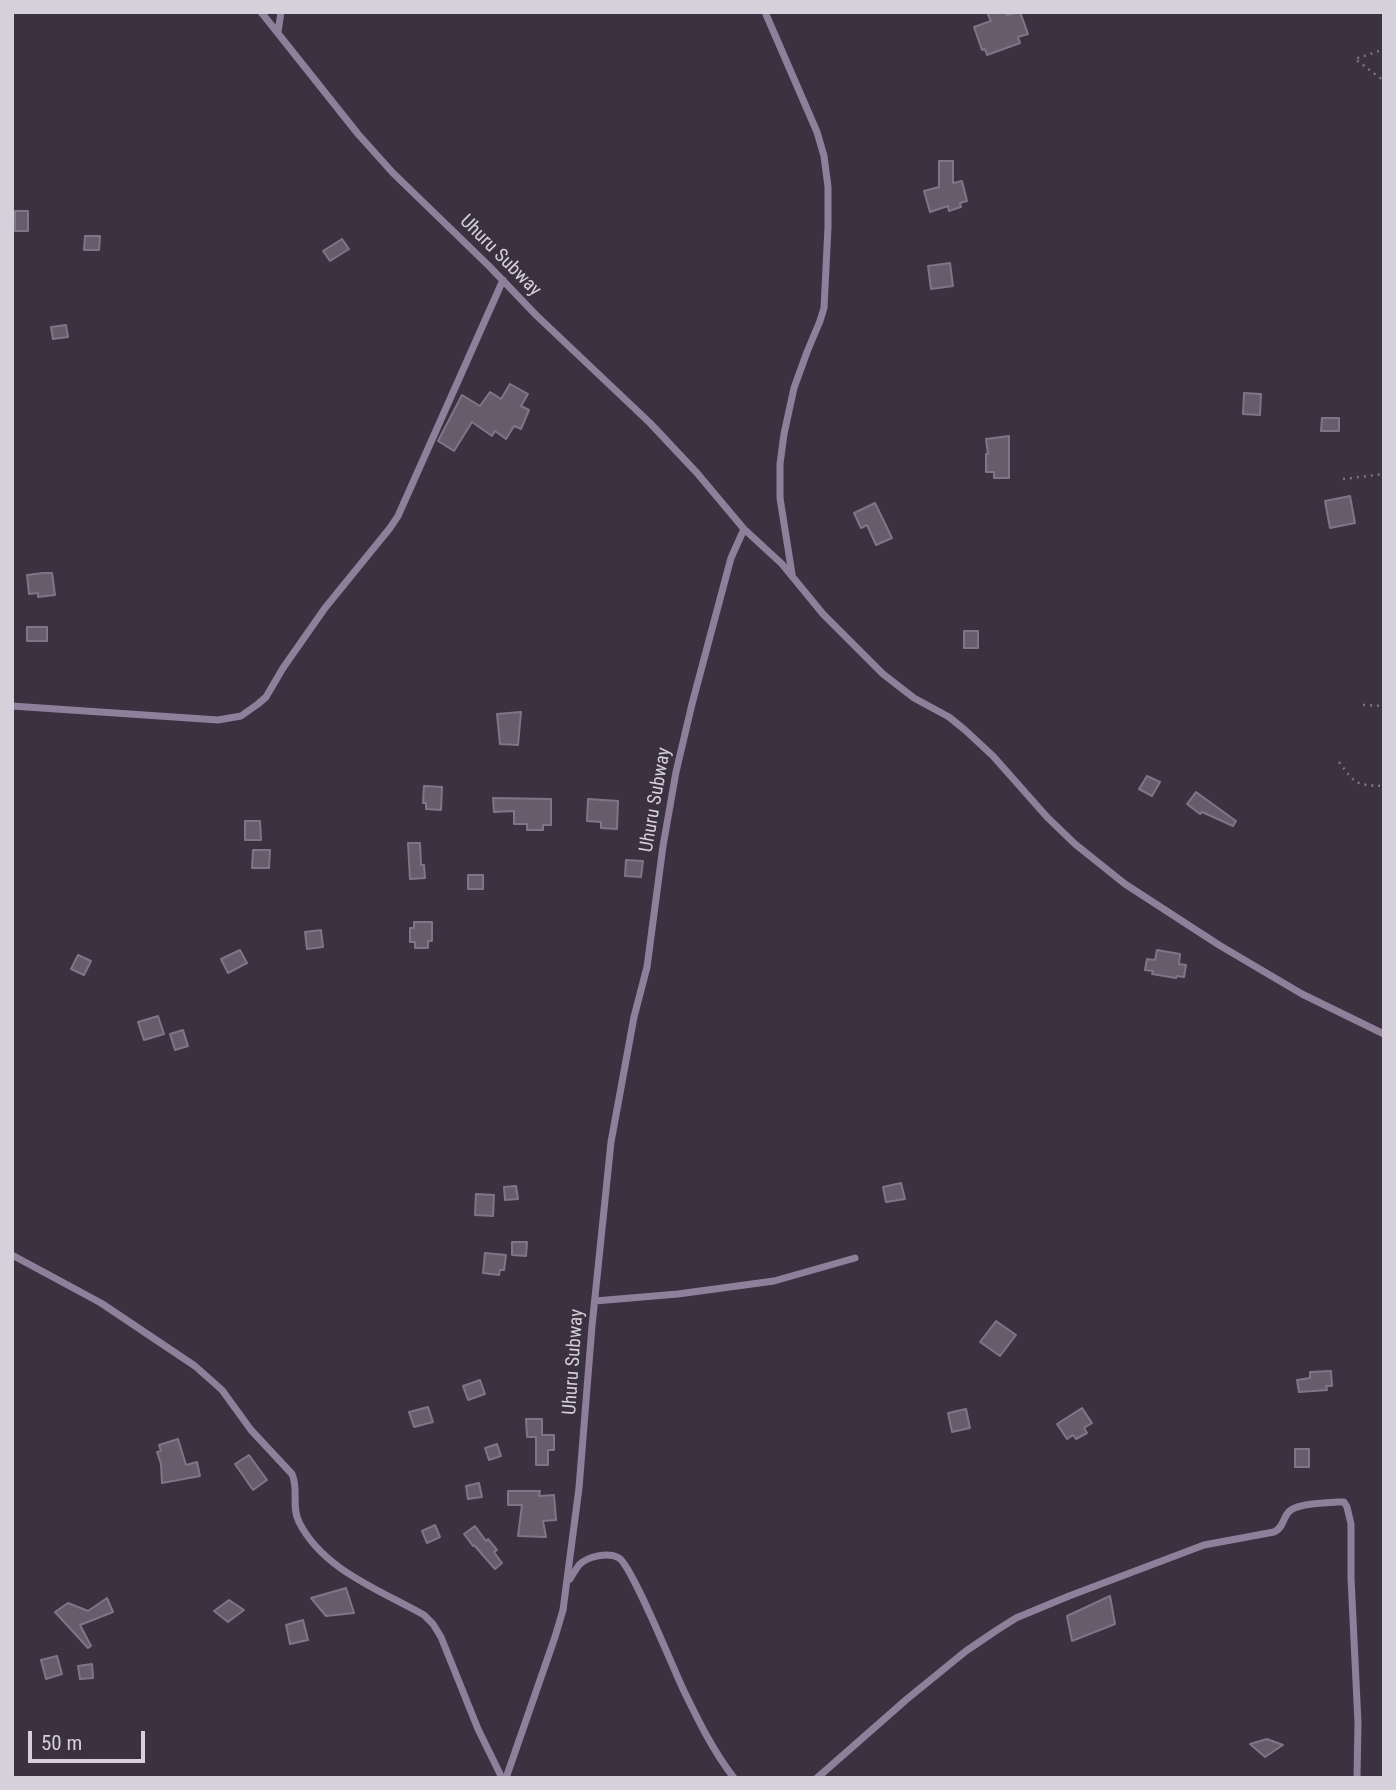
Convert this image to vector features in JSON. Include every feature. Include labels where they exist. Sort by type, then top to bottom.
[{"type":"street","name":"Uhuru Subway","points":[[261,12],[352,128],[393,173],[650,423],[744,529],[731,558],[676,772],[647,967],[634,1017],[611,1142],[580,1476],[563,1610],[504,1778]]},
{"type":"street","points":[[278,32],[281,12]]},
{"type":"street","points":[[765,12],[817,132],[824,156],[828,187],[824,308],[794,388],[783,434],[780,464],[780,498],[792,575]]},
{"type":"street","points":[[12,706],[218,720],[241,716],[258,704],[272,689],[283,667],[325,608],[398,516],[503,280]]},
{"type":"street","points":[[744,529],[773,555],[823,614],[883,674],[914,698],[949,717],[965,730],[993,756],[1014,783],[1074,844],[1111,874],[1219,945],[1302,994],[1384,1034]]},
{"type":"street","points":[[12,1255],[101,1303],[186,1360],[222,1390],[251,1430],[292,1474],[298,1521],[316,1547],[344,1571],[424,1615],[433,1624],[441,1637],[478,1729],[504,1778]]},
{"type":"street","points":[[595,1301],[678,1294],[774,1281],[855,1258]]},
{"type":"street","points":[[817,1778],[966,1651],[1016,1618],[1204,1545],[1274,1532],[1283,1525],[1289,1511],[1296,1507],[1338,1502],[1344,1502],[1347,1507],[1351,1524],[1351,1578],[1359,1723],[1357,1778]]},
{"type":"street","points":[[568,1582],[580,1564],[587,1560],[610,1555],[622,1560],[633,1577],[705,1734],[734,1778]]},
{"type":"path","points":[[1379,51],[1355,59],[1384,81]]},
{"type":"path","points":[[1343,479],[1384,474]]},
{"type":"path","points":[[1363,705],[1384,706]]},
{"type":"path","points":[[1339,762],[1352,780],[1362,785],[1384,786]]},
{"type":"building","points":[[987,12],[1006,12],[1007,15],[1020,12],[1028,34],[1018,37],[1020,43],[987,55],[985,49],[982,50],[974,27],[991,21]]},
{"type":"building","points":[[939,161],[953,161],[953,183],[962,181],[967,201],[960,203],[961,207],[949,211],[948,206],[930,212],[924,191],[939,187]]},
{"type":"building","points":[[15,211],[28,211],[28,231],[15,231]]},
{"type":"building","points":[[85,236],[100,236],[99,250],[84,250]]},
{"type":"building","points":[[342,239],[349,249],[330,261],[323,251]]},
{"type":"building","points":[[950,263],[953,286],[931,289],[928,266]]},
{"type":"building","points":[[66,325],[68,337],[53,339],[51,327]]},
{"type":"building","points":[[510,384],[528,394],[521,406],[529,410],[521,429],[514,426],[506,439],[495,431],[492,436],[472,422],[454,451],[438,441],[462,395],[480,406],[490,392],[501,399]]},
{"type":"building","points":[[1244,393],[1261,394],[1260,415],[1243,414]]},
{"type":"building","points":[[1322,418],[1339,418],[1339,431],[1321,431]]},
{"type":"building","points":[[1009,436],[1009,478],[994,478],[994,472],[986,472],[986,439]]},
{"type":"building","points":[[1350,496],[1355,523],[1330,528],[1325,501]]},
{"type":"building","points":[[875,503],[892,538],[876,545],[867,525],[861,528],[854,513]]},
{"type":"building","points":[[52,573],[55,595],[38,597],[38,593],[29,594],[27,575]]},
{"type":"building","points":[[27,627],[47,627],[47,641],[27,641]]},
{"type":"building","points":[[964,631],[978,631],[978,648],[964,648]]},
{"type":"building","points":[[521,712],[518,745],[500,744],[497,714]]},
{"type":"building","points":[[1147,776],[1160,782],[1152,796],[1139,789]]},
{"type":"building","points":[[424,786],[442,787],[441,810],[426,809],[426,803],[423,803]]},
{"type":"building","points":[[1196,792],[1236,821],[1233,826],[1202,812],[1200,814],[1187,804]]},
{"type":"building","points":[[493,798],[551,799],[551,825],[543,825],[543,830],[527,830],[527,824],[514,824],[514,811],[494,812]]},
{"type":"building","points":[[588,799],[618,801],[617,829],[601,828],[601,822],[587,821]]},
{"type":"building","points":[[245,821],[260,821],[261,840],[245,840]]},
{"type":"building","points":[[408,843],[420,843],[421,865],[424,865],[425,878],[410,879]]},
{"type":"building","points":[[253,850],[270,850],[269,868],[252,868]]},
{"type":"building","points":[[626,860],[643,861],[641,877],[625,876]]},
{"type":"building","points":[[468,875],[483,875],[483,889],[468,889]]},
{"type":"building","points":[[414,922],[432,922],[432,941],[428,941],[428,948],[415,948],[415,942],[410,942],[410,928],[414,928]]},
{"type":"building","points":[[321,930],[323,947],[307,949],[305,932]]},
{"type":"building","points":[[240,950],[247,963],[228,973],[221,959]]},
{"type":"building","points":[[1157,950],[1180,954],[1179,964],[1186,965],[1184,977],[1152,974],[1153,971],[1145,970],[1147,959],[1155,960]]},
{"type":"building","points":[[78,955],[91,961],[84,975],[71,969]]},
{"type":"building","points":[[158,1016],[164,1034],[144,1040],[138,1022]]},
{"type":"building","points":[[183,1030],[188,1046],[175,1050],[170,1034]]},
{"type":"building","points":[[901,1183],[905,1199],[886,1202],[883,1187]]},
{"type":"building","points":[[516,1186],[518,1199],[505,1200],[504,1187]]},
{"type":"building","points":[[476,1194],[494,1195],[493,1216],[475,1215]]},
{"type":"building","points":[[512,1242],[527,1242],[526,1256],[512,1255]]},
{"type":"building","points":[[485,1253],[506,1255],[504,1270],[500,1270],[499,1275],[483,1273]]},
{"type":"building","points":[[996,1321],[1016,1335],[1000,1356],[980,1342]]},
{"type":"building","points":[[1331,1371],[1332,1386],[1326,1386],[1327,1390],[1299,1392],[1297,1380],[1310,1378],[1310,1372]]},
{"type":"building","points":[[480,1380],[485,1394],[468,1400],[463,1386]]},
{"type":"building","points":[[428,1407],[433,1422],[414,1427],[409,1412]]},
{"type":"building","points":[[1082,1408],[1092,1423],[1084,1428],[1087,1433],[1076,1439],[1073,1435],[1067,1439],[1057,1424]]},
{"type":"building","points":[[966,1409],[970,1428],[952,1432],[948,1413]]},
{"type":"building","points":[[526,1419],[542,1419],[542,1435],[554,1435],[554,1450],[548,1450],[548,1465],[536,1465],[536,1437],[527,1437]]},
{"type":"building","points":[[178,1439],[186,1465],[197,1462],[200,1476],[162,1483],[157,1452],[161,1451],[159,1445]]},
{"type":"building","points":[[497,1444],[501,1456],[489,1460],[485,1448]]},
{"type":"building","points":[[1295,1449],[1309,1449],[1309,1467],[1295,1467]]},
{"type":"building","points":[[249,1455],[267,1480],[253,1490],[235,1464]]},
{"type":"building","points":[[479,1483],[482,1497],[468,1499],[466,1486]]},
{"type":"building","points":[[508,1491],[540,1491],[539,1496],[554,1495],[556,1520],[543,1521],[546,1537],[518,1536],[522,1505],[508,1505]]},
{"type":"building","points":[[435,1525],[440,1537],[427,1543],[422,1531]]},
{"type":"building","points":[[475,1526],[497,1550],[494,1552],[502,1563],[495,1569],[464,1534]]},
{"type":"building","points":[[346,1588],[354,1613],[326,1616],[311,1598]]},
{"type":"building","points":[[1110,1596],[1115,1624],[1072,1641],[1067,1616]]},
{"type":"building","points":[[107,1598],[113,1612],[80,1625],[91,1646],[88,1648],[55,1612],[68,1603],[88,1611]]},
{"type":"building","points":[[229,1600],[244,1610],[228,1622],[214,1611]]},
{"type":"building","points":[[303,1620],[308,1640],[290,1644],[286,1625]]},
{"type":"building","points":[[57,1656],[62,1674],[46,1679],[41,1660]]},
{"type":"building","points":[[92,1664],[93,1678],[80,1679],[78,1666]]},
{"type":"building","points":[[1267,1739],[1283,1745],[1265,1757],[1250,1744]]}]
